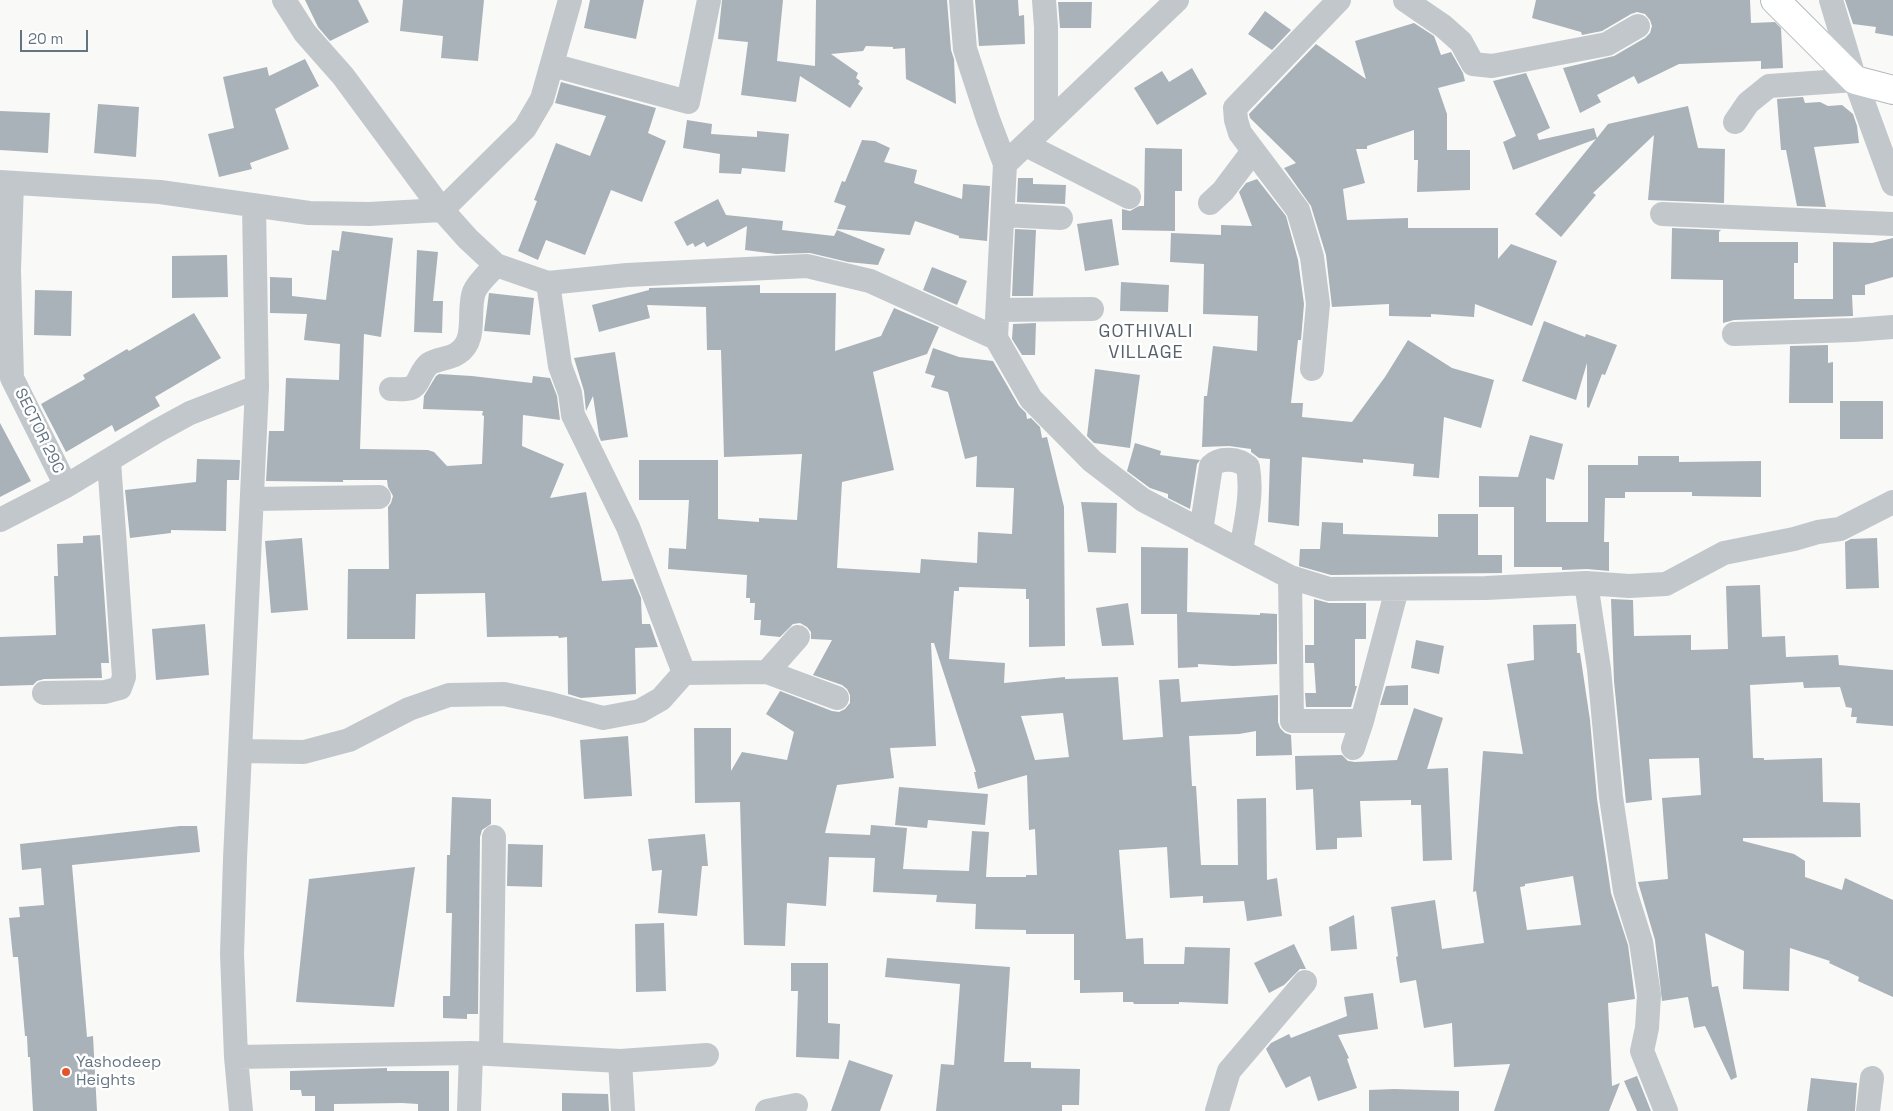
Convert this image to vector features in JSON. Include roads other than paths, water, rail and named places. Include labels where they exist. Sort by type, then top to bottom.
[{"type":"street","points":[[284,0],[305,33],[348,83],[442,210],[468,239],[496,265],[548,283],[626,274],[807,266],[870,281],[996,338]]},
{"type":"street","points":[[6,182],[160,192],[309,213],[369,214],[442,210],[525,128],[542,98],[570,0]]},
{"type":"street","points":[[552,65],[688,102],[709,0]]},
{"type":"street","points":[[961,0],[965,49],[1005,164],[996,338],[1031,399],[1092,461],[1142,500],[1290,577],[1329,589],[1486,588],[1586,583],[1628,586],[1666,584],[1724,553],[1794,539],[1818,532],[1840,529],[1893,502]]},
{"type":"street","points":[[1044,0],[1046,27],[1046,125]]},
{"type":"street","points":[[1005,164],[1177,0]]},
{"type":"street","points":[[1312,369],[1318,304],[1312,257],[1298,210],[1240,133],[1235,108],[1339,0]]},
{"type":"street","points":[[1404,0],[1444,26],[1461,42],[1473,64],[1492,66],[1607,44],[1638,26]]},
{"type":"street","points":[[1775,0],[1855,80]]},
{"type":"street","points":[[1831,0],[1855,80],[1893,184]]},
{"type":"street","points":[[1735,122],[1748,103],[1769,86],[1855,80],[1893,90]]},
{"type":"street","points":[[1026,144],[1129,197]]},
{"type":"street","points":[[1210,203],[1223,191],[1253,151]]},
{"type":"street","name":"SECTOR 29C","points":[[0,520],[66,486],[12,378],[6,182]]},
{"type":"street","points":[[241,1111],[236,1057],[232,954],[257,387],[254,204]]},
{"type":"street","points":[[1662,214],[1893,224]]},
{"type":"street","points":[[1003,215],[1061,218]]},
{"type":"street","points":[[391,389],[410,388],[418,383],[420,374],[429,364],[458,353],[466,345],[470,337],[470,303],[475,289],[496,265]]},
{"type":"street","points":[[548,283],[560,366],[570,393],[573,416],[628,527],[684,673]]},
{"type":"street","points":[[998,310],[1092,308]]},
{"type":"street","points":[[1734,334],[1893,327]]},
{"type":"street","points":[[66,486],[190,413],[257,387]]},
{"type":"street","points":[[44,693],[105,692],[120,688],[124,676],[108,461]]},
{"type":"street","points":[[1201,531],[1211,466],[1216,461],[1242,462],[1248,467],[1250,493],[1241,551]]},
{"type":"street","points":[[253,499],[379,497]]},
{"type":"street","points":[[1290,577],[1292,721],[1362,721]]},
{"type":"street","points":[[1586,583],[1599,669],[1611,797],[1625,892],[1641,942],[1649,996],[1647,1028],[1642,1051],[1666,1111]]},
{"type":"street","points":[[1353,748],[1397,589]]},
{"type":"street","points":[[767,672],[798,637]]},
{"type":"street","points":[[241,751],[304,752],[348,740],[409,709],[449,695],[504,694],[603,718],[640,711],[661,699],[684,673],[767,672],[837,698]]},
{"type":"street","points":[[470,1111],[481,1053],[494,837]]},
{"type":"street","points":[[1217,1111],[1229,1071],[1306,982]]},
{"type":"street","points":[[236,1057],[481,1053],[620,1061],[707,1055]]},
{"type":"street","points":[[620,1061],[624,1111]]},
{"type":"street","points":[[1868,1111],[1872,1078]]},
{"type":"street","points":[[767,1111],[796,1106]]},
{"type":"place","name":"Yashodeep Heights","points":[[66,1072]]},
{"type":"district","name":"GOTHIVALI VILLAGE","points":[[1146,342]]}]
